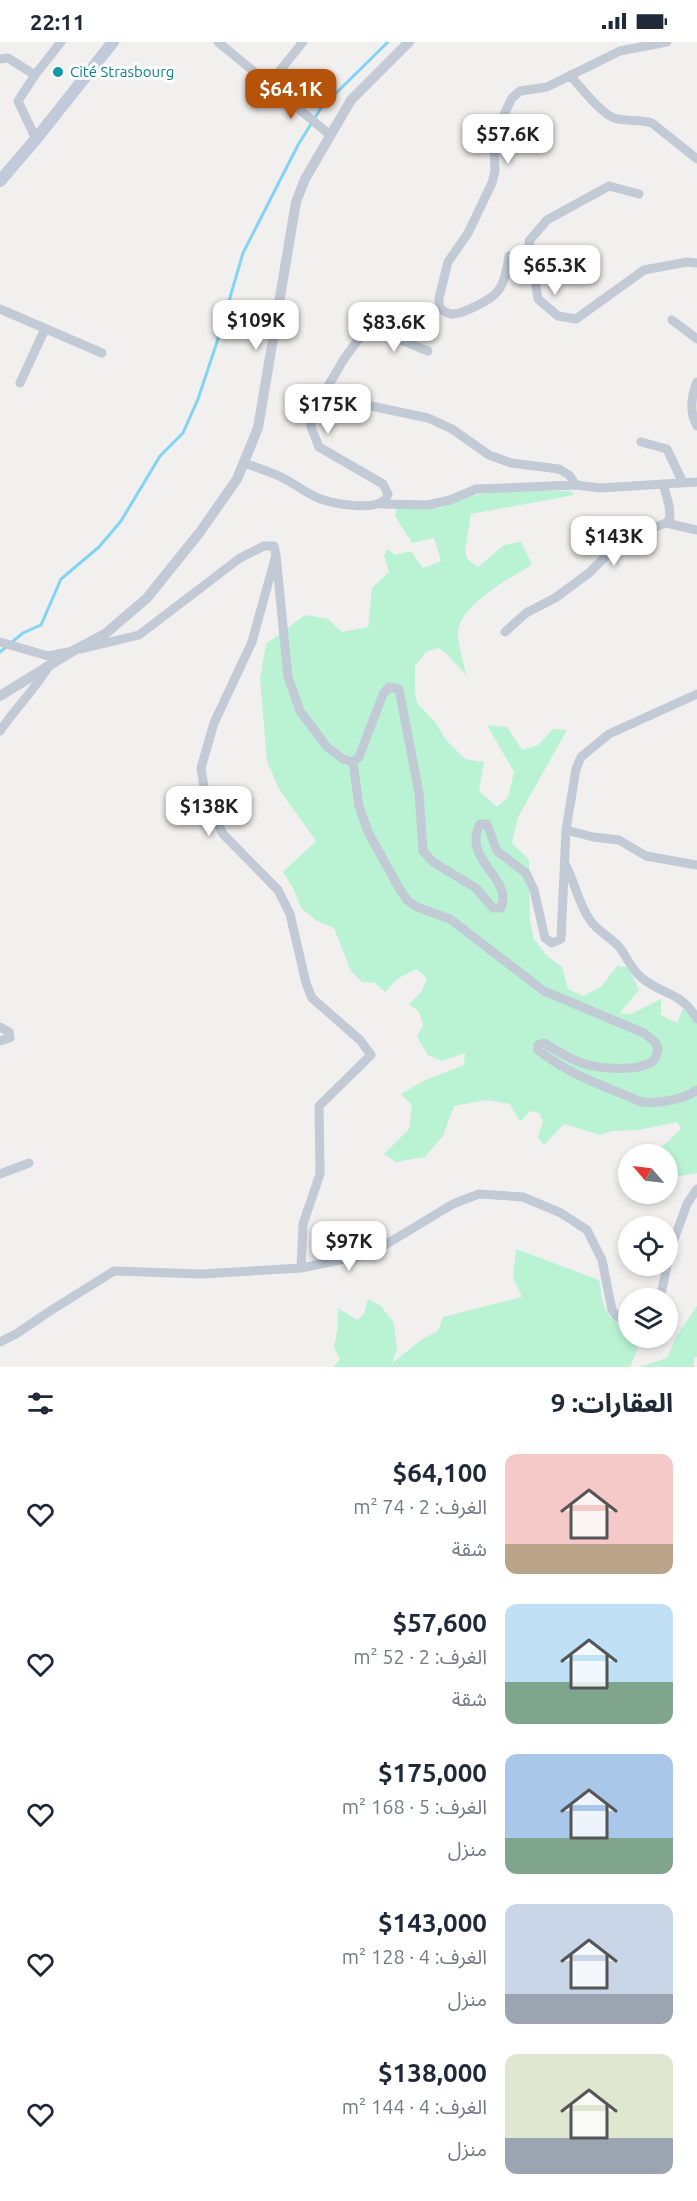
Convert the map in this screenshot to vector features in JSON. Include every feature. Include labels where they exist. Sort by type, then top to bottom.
[{"type":"main road","points":[[0,181],[113,42]]},
{"type":"street","points":[[36,139],[18,101],[61,42]]},
{"type":"street","points":[[218,42],[330,135]]},
{"type":"street","points":[[269,84],[303,42]]},
{"type":"street","points":[[71,652],[105,634],[147,598],[200,532],[237,479],[258,428],[296,201],[305,179],[351,100],[409,42]]},
{"type":"street","points":[[509,256],[502,285],[497,293],[486,301],[450,314],[439,306],[448,262],[468,233],[492,183],[495,171],[494,146],[498,127],[512,98],[520,91],[547,87],[620,51],[667,42]]},
{"type":"street","points":[[0,59],[8,58],[35,75]]},
{"type":"street","points":[[570,75],[602,110],[612,117],[652,123],[697,159]]},
{"type":"street","points":[[639,194],[609,186],[547,220],[529,241],[538,299],[558,316],[576,319],[644,270],[687,262],[697,263]]},
{"type":"street","points":[[371,308],[363,333],[344,359],[321,399],[312,418],[312,427],[319,447],[383,484],[388,494],[387,499],[381,504]]},
{"type":"street","points":[[0,309],[102,353]]},
{"type":"street","points":[[672,320],[697,339]]},
{"type":"street","points":[[20,383],[45,329]]},
{"type":"street","points":[[363,333],[373,332],[385,335],[428,351]]},
{"type":"street","points":[[697,382],[693,391],[691,410],[697,426]]},
{"type":"street","points":[[321,399],[332,396],[428,418],[452,429],[489,455],[511,463],[559,469],[569,475],[576,485]]},
{"type":"street","points":[[641,442],[667,449],[682,483]]},
{"type":"street","points":[[244,463],[281,477],[317,498],[351,506],[428,505],[450,500],[476,489],[576,485],[600,488],[697,482]]},
{"type":"street","points":[[663,484],[669,505],[670,518],[666,523]]},
{"type":"street","points":[[505,632],[526,613],[555,598],[589,573],[616,546],[643,531],[666,523],[697,530]]},
{"type":"street","points":[[0,696],[49,660],[71,652],[139,635],[240,558],[264,546],[274,546],[288,676],[300,711],[327,747],[343,759],[353,762]]},
{"type":"street","points":[[276,555],[252,642],[214,723],[201,768],[206,799],[223,834],[278,890],[290,914],[306,983],[312,998],[360,1040],[371,1056],[319,1106],[320,1174],[303,1224],[301,1268]]},
{"type":"street","points":[[0,642],[49,660]]},
{"type":"street","points":[[0,731],[38,684],[49,660]]},
{"type":"street","points":[[353,762],[360,757],[383,694],[389,687],[399,689],[419,793],[423,851],[432,862],[476,888],[493,908],[501,908],[504,901],[500,884],[482,861],[476,846],[476,832],[480,825],[487,824],[497,851],[526,873],[534,890],[545,938],[552,943],[561,939],[566,830],[576,769],[581,757],[609,734],[697,694]]},
{"type":"street","points":[[353,762],[359,806],[368,832],[408,900],[417,907],[450,919],[544,991],[644,1033],[654,1041],[658,1048],[656,1057],[651,1063],[601,1068],[583,1064],[544,1043],[538,1045],[538,1050],[599,1086],[637,1100],[650,1102],[682,1097],[697,1089]]},
{"type":"street","points":[[566,830],[593,837],[619,840],[646,856],[697,865]]},
{"type":"street","points":[[565,864],[588,918],[599,931],[619,946],[643,980],[673,994],[692,1010],[697,1019]]},
{"type":"street","points":[[0,1027],[9,1032],[10,1038],[0,1041]]},
{"type":"street","points":[[0,1174],[29,1163]]},
{"type":"street","points":[[678,1229],[687,1204],[697,1189]]},
{"type":"street","points":[[0,1342],[114,1271],[202,1274],[301,1268],[370,1254],[453,1204],[479,1194],[522,1197],[561,1213],[587,1230],[602,1260],[612,1310],[618,1317]]},
{"type":"green space","points":[[498,490],[571,491],[574,495],[471,514],[465,550],[467,559],[478,567],[504,545],[521,542],[532,565],[487,593],[460,623],[458,638],[466,675],[445,652],[438,648],[426,652],[415,666],[417,703],[436,723],[445,739],[465,759],[484,762],[479,791],[497,807],[508,797],[514,772],[487,725],[507,727],[522,750],[538,745],[553,729],[567,730],[518,817],[512,843],[529,860],[530,921],[534,939],[547,956],[562,967],[568,989],[583,996],[601,987],[617,966],[628,967],[639,990],[620,1013],[631,1014],[661,999],[661,1015],[677,1023],[683,1008],[697,1017],[697,1173],[678,1176],[678,1144],[665,1144],[681,1129],[677,1122],[639,1130],[612,1131],[600,1135],[564,1124],[544,1145],[538,1137],[543,1121],[539,1113],[530,1111],[520,1122],[510,1104],[486,1100],[454,1106],[443,1136],[425,1157],[396,1162],[384,1154],[409,1129],[412,1105],[401,1094],[425,1080],[464,1065],[465,1053],[442,1061],[428,1055],[417,1037],[423,1025],[419,1012],[409,1004],[422,991],[427,978],[416,969],[397,979],[385,992],[375,983],[362,982],[351,971],[334,928],[317,921],[301,908],[283,872],[316,841],[279,789],[267,761],[260,679],[266,644],[305,615],[328,619],[342,632],[368,627],[372,588],[389,572],[384,555],[388,549],[395,555],[411,551],[423,568],[441,561],[434,538],[412,543],[395,516],[397,507],[440,508],[467,497]]},
{"type":"green space","points":[[516,1249],[599,1280],[606,1310],[618,1323],[618,1348],[638,1348],[630,1367],[333,1367],[340,1359],[334,1347],[338,1327],[338,1308],[357,1320],[364,1314],[368,1299],[381,1306],[394,1323],[397,1350],[392,1363],[421,1340],[438,1331],[443,1317],[522,1297],[513,1278]]},
{"type":"green space","points":[[697,1306],[697,1357],[694,1357],[694,1367],[639,1367],[667,1358],[671,1348],[678,1348],[678,1334]]},
{"type":"waterway","points":[[0,652],[23,633],[41,625],[61,579],[99,547],[121,521],[160,456],[183,433],[198,399],[243,253],[298,145],[321,108],[388,42]]},
{"type":"place","name":"Cité Strasbourg","points":[[58,72]]}]
